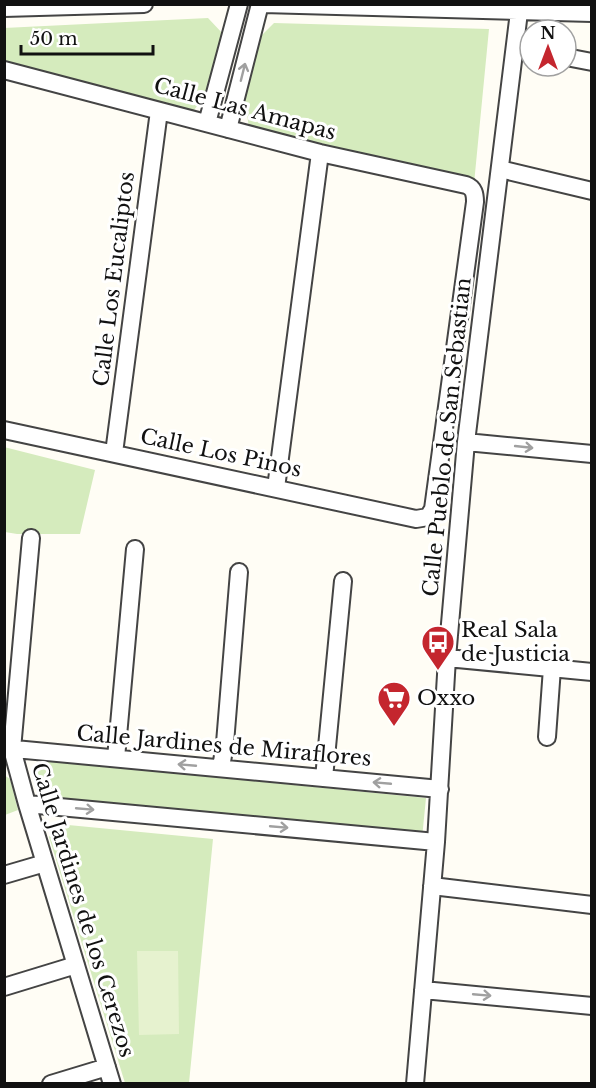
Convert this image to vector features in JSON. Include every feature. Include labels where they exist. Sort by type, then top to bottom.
[{"type":"street","points":[[4,8],[144,4]]},
{"type":"street","points":[[207,123],[239,4]]},
{"type":"street","points":[[228,129],[262,4],[591,13]]},
{"type":"street","name":"Calle Pueblo de San Sebastian","points":[[519,12],[520,18]]},
{"type":"street","name":"Calle Las Amapas","points":[[4,70],[320,153],[470,186],[475,202],[433,509],[428,517]]},
{"type":"street","name":"Calle Pueblo de San Sebastian","points":[[415,1083],[436,842],[447,658],[466,442],[500,169],[518,74]]},
{"type":"street","name":"Calle Los Eucaliptos","points":[[114,453],[159,111]]},
{"type":"street","points":[[276,488],[320,153]]},
{"type":"street","points":[[500,169],[591,190]]},
{"type":"street","name":"Calle Los Pinos","points":[[4,430],[416,519],[428,517]]},
{"type":"street","points":[[466,442],[591,454]]},
{"type":"street","points":[[8,748],[32,538]]},
{"type":"street","points":[[116,758],[135,549]]},
{"type":"street","points":[[221,768],[239,572]]},
{"type":"street","points":[[324,778],[343,581]]},
{"type":"street","points":[[447,658],[591,672]]},
{"type":"street","points":[[547,737],[552,668]]},
{"type":"street","name":"Calle Jardines de Miraflores","points":[[8,748],[440,789]]},
{"type":"street","name":"Calle Jardines de los Cerezos","points":[[8,748],[112,1083]]},
{"type":"street","points":[[27,804],[436,842]]},
{"type":"street","points":[[4,875],[45,863]]},
{"type":"street","points":[[432,886],[591,905]]},
{"type":"street","points":[[4,987],[76,965]]},
{"type":"street","points":[[423,990],[591,1006]]},
{"type":"street","points":[[51,1083],[107,1067]]},
{"type":"green space","points":[[208,18],[224,35],[207,93],[188,118],[5,65],[4,28]]},
{"type":"green space","points":[[274,23],[489,29],[473,194],[250,135],[247,114],[237,93],[249,48]]},
{"type":"green space","points":[[4,447],[95,470],[80,534],[5,532]]},
{"type":"green space","points":[[49,761],[426,798],[422,838],[57,802],[39,790],[36,769]]},
{"type":"green space","points":[[4,775],[10,779],[18,810],[5,815]]},
{"type":"green space","points":[[58,824],[213,839],[189,1083],[125,1083],[49,837]]},
{"type":"green space","points":[[137,951],[178,951],[179,1034],[139,1035]]},
{"type":"place","name":"Real Sala de Justicia","points":[[438,671]]},
{"type":"place","name":"Oxxo","points":[[394,727]]}]
